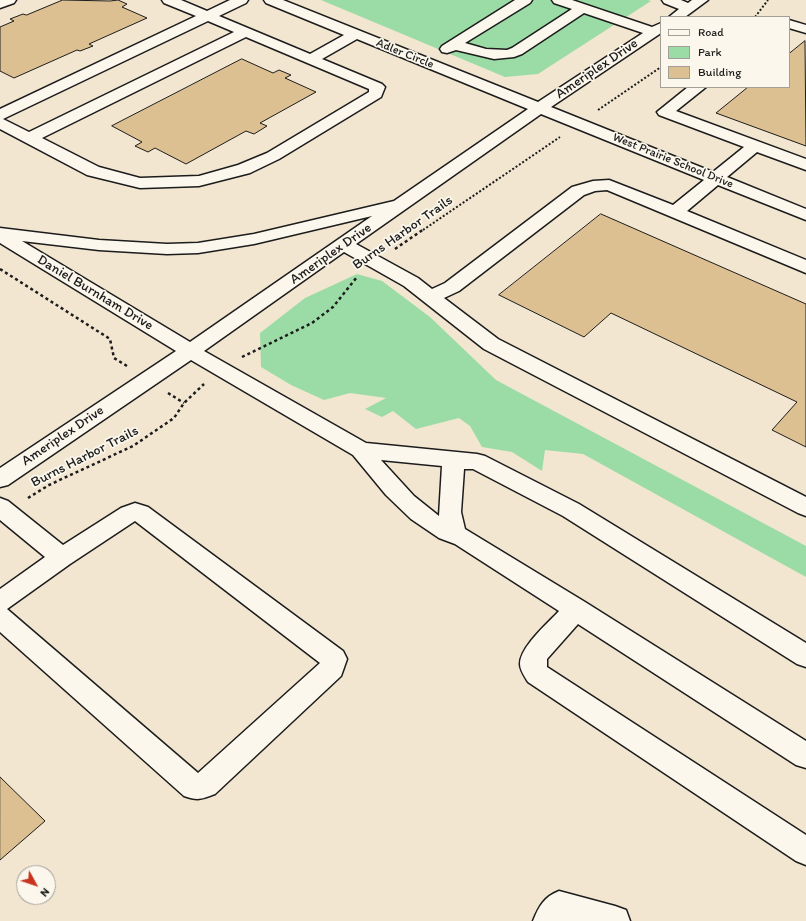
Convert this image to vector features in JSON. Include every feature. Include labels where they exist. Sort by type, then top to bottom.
[{"type":"street","points":[[0,4],[9,0]]},
{"type":"street","points":[[0,122],[93,171],[140,183],[199,181],[244,169],[273,156],[376,94],[377,87],[169,0]]},
{"type":"street","points":[[0,115],[208,17],[240,0]]},
{"type":"street","name":"Adler Circle","points":[[272,0],[539,108]]},
{"type":"street","points":[[425,62],[455,45],[486,23],[525,0]]},
{"type":"street","points":[[559,0],[657,29]]},
{"type":"street","points":[[669,0],[696,4]]},
{"type":"street","points":[[678,16],[696,4]]},
{"type":"street","points":[[455,45],[494,56],[507,55],[517,51],[583,8]]},
{"type":"street","points":[[790,24],[806,29]]},
{"type":"street","name":"Ameriplex Drive","points":[[0,479],[190,351],[539,108],[657,29]]},
{"type":"street","points":[[29,138],[245,32]]},
{"type":"street","points":[[311,59],[356,34]]},
{"type":"street","points":[[697,88],[666,112],[806,165]]},
{"type":"street","name":"West Prairie School Drive","points":[[539,108],[806,215]]},
{"type":"street","points":[[675,212],[755,146]]},
{"type":"street","points":[[430,297],[452,287],[578,191],[593,186],[609,185],[806,267]]},
{"type":"street","points":[[0,234],[99,245],[167,249],[198,248],[254,239],[403,204]]},
{"type":"street","name":"Daniel Burnham Drive","points":[[0,234],[190,351],[360,450]]},
{"type":"street","points":[[344,245],[410,282],[492,344],[806,507]]},
{"type":"street","points":[[360,450],[477,462],[571,510],[806,656]]},
{"type":"street","points":[[360,450],[379,473],[416,512],[447,532],[463,538],[806,756]]},
{"type":"street","points":[[454,460],[450,512],[455,535]]},
{"type":"street","points":[[3,509],[62,557]]},
{"type":"street","points":[[0,602],[62,557],[129,514],[135,512],[140,513],[334,659],[332,668],[205,785],[200,787],[194,786],[0,617]]},
{"type":"street","points":[[576,609],[535,655],[533,665],[537,674],[806,852]]},
{"type":"street","points":[[548,921],[560,906],[614,921]]},
{"type":"path","points":[[757,16],[768,0]]},
{"type":"path","name":"Burns Harbor Trails","points":[[3,509],[49,485],[133,446],[174,418],[184,403],[220,368],[258,348],[312,323],[332,307],[361,272],[519,166],[660,68]]},
{"type":"path","points":[[0,269],[110,339],[114,358],[184,403]]},
{"type":"green space","points":[[321,0],[651,1],[538,74],[505,77]]},
{"type":"green space","points":[[357,274],[382,281],[430,317],[496,380],[806,546],[806,577],[583,454],[545,450],[542,471],[512,452],[482,447],[470,426],[459,418],[416,429],[393,411],[382,417],[365,409],[386,398],[350,393],[324,400],[291,385],[261,367],[260,333],[305,298]]},
{"type":"building","points":[[63,0],[118,0],[127,4],[122,7],[147,18],[89,44],[93,46],[80,51],[77,50],[14,78],[0,71],[0,27],[14,21],[10,19],[23,14],[26,15]]},
{"type":"building","points":[[805,41],[806,146],[716,113],[747,88],[790,88],[790,53]]},
{"type":"building","points":[[242,59],[273,73],[279,70],[291,75],[285,78],[316,92],[260,123],[267,126],[254,134],[246,131],[186,164],[155,148],[148,152],[135,146],[142,142],[112,126]]},
{"type":"building","points":[[601,214],[806,304],[806,447],[772,430],[797,402],[611,313],[584,337],[499,295]]},
{"type":"building","points":[[0,777],[45,821],[0,860]]}]
